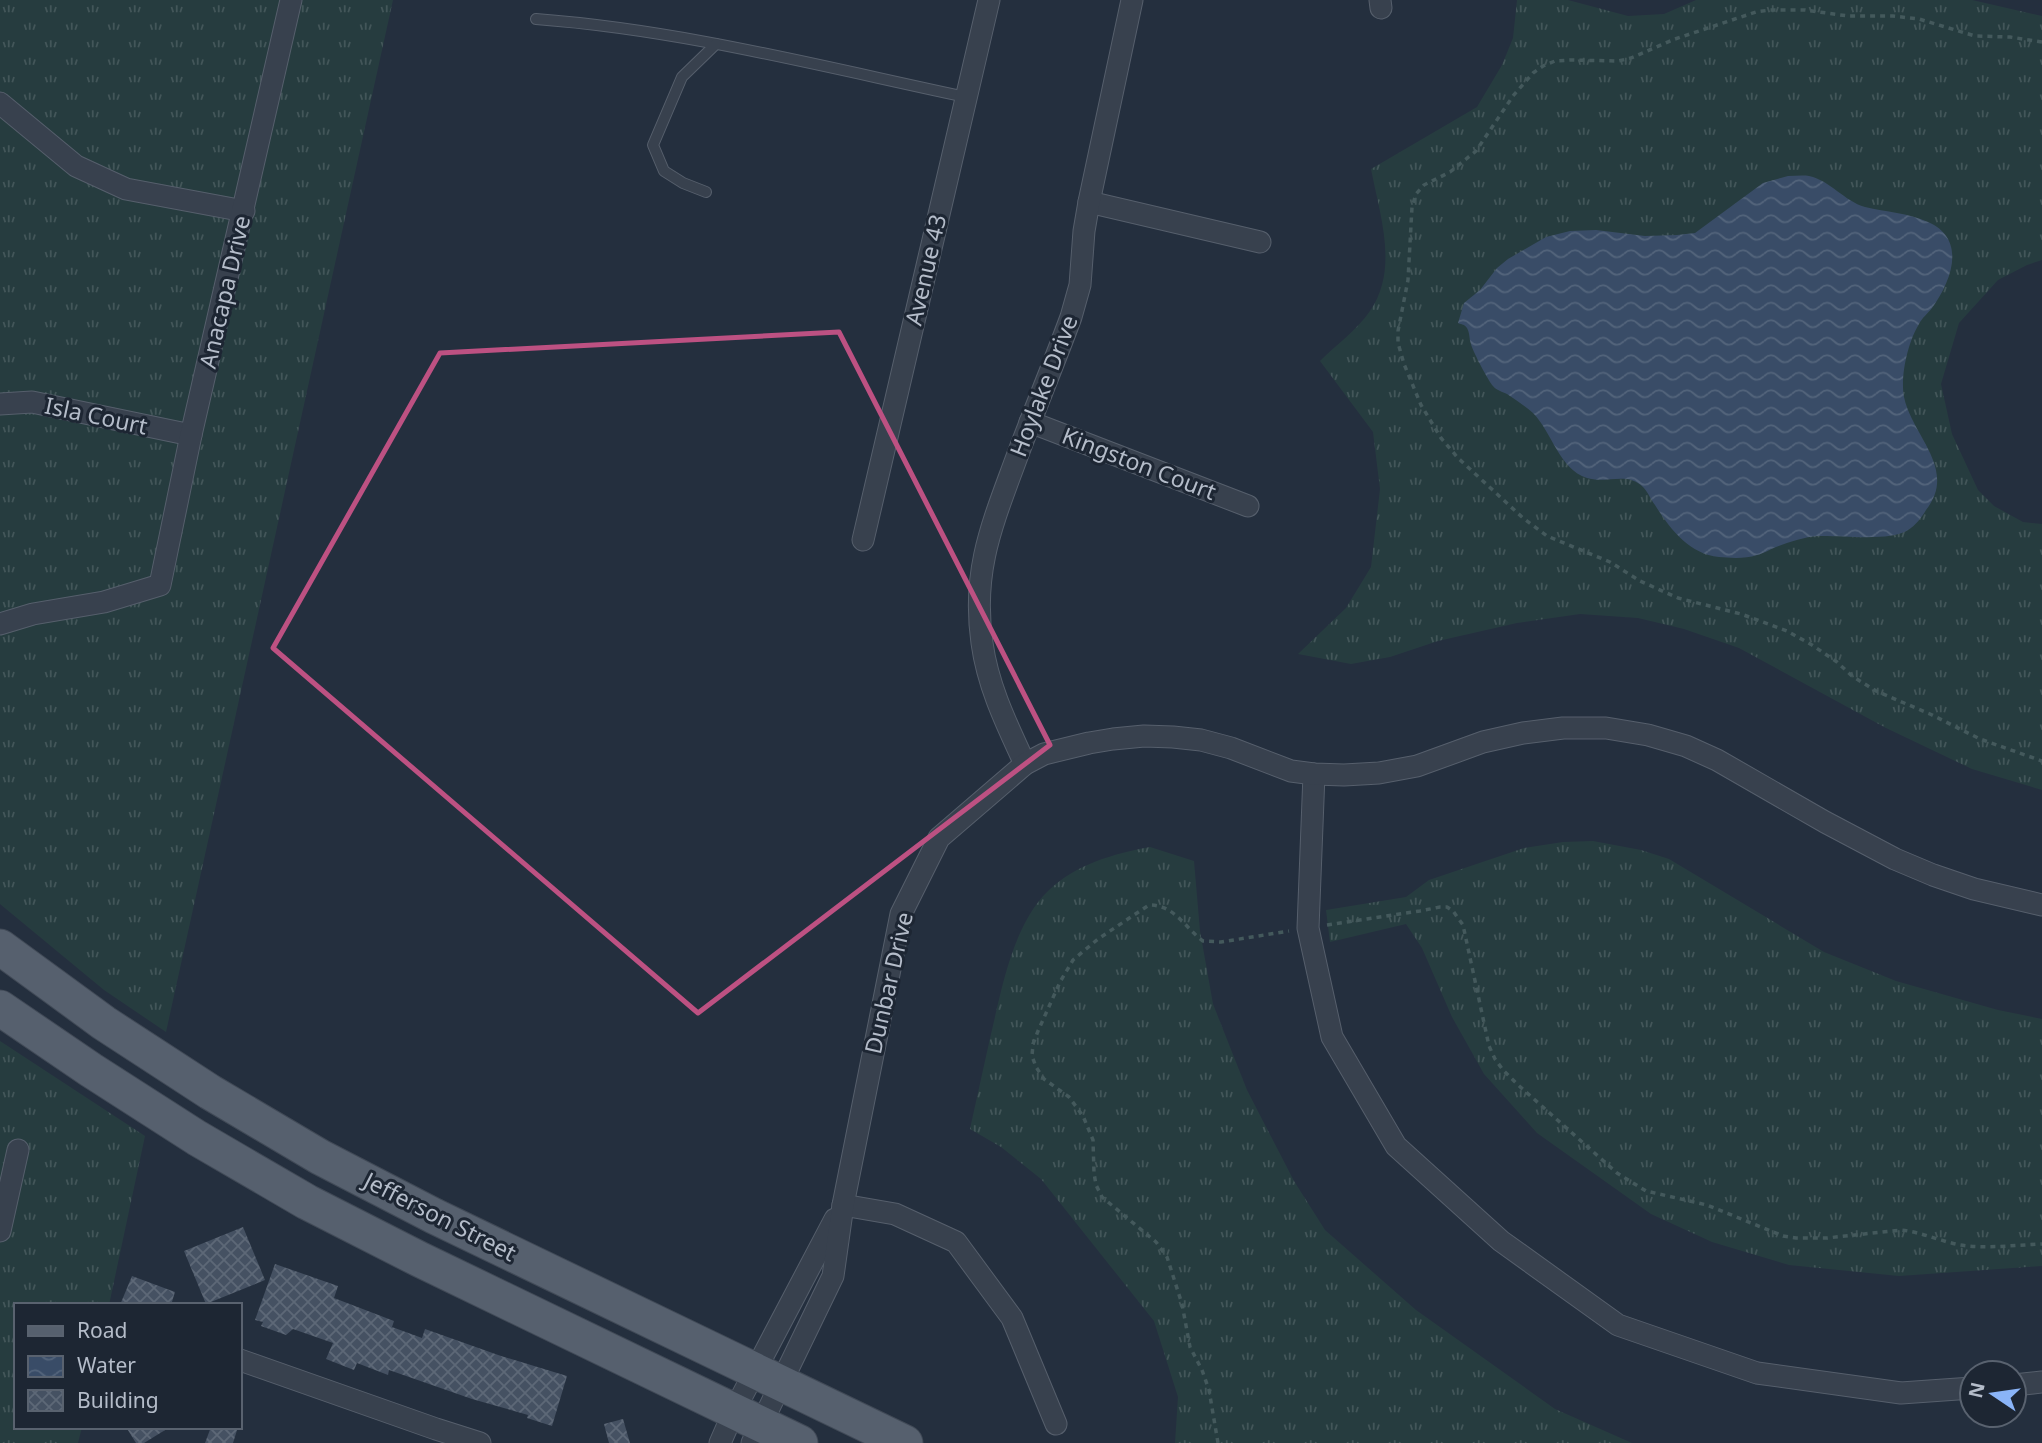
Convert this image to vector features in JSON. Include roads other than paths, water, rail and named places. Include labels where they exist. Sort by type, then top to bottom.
[{"type":"main road","name":"Jefferson Street","points":[[0,947],[104,1023],[210,1092],[320,1157],[445,1221],[757,1404],[800,1443]]},
{"type":"main road","name":"Jefferson Street","points":[[0,1008],[90,1070],[197,1138],[307,1202],[431,1265],[757,1404],[905,1443]]},
{"type":"street","name":"Anacapa Drive","points":[[0,624],[33,614],[104,602],[160,585],[191,435],[291,0]]},
{"type":"street","name":"Avenue 43","points":[[863,540],[989,0]]},
{"type":"street","name":"Hoylake Drive","points":[[1025,764],[998,707],[992,686],[982,645],[980,580],[985,550],[996,514],[1071,317],[1080,285],[1089,202],[1132,0]]},
{"type":"street","points":[[0,103],[76,166],[126,189],[244,211]]},
{"type":"street","points":[[1089,202],[1260,242]]},
{"type":"street","name":"Isla Court","points":[[0,404],[32,402],[191,435]]},
{"type":"street","name":"Kingston Court","points":[[1030,422],[1248,506]]},
{"type":"street","name":"Dunbar Drive","points":[[720,1443],[757,1404],[833,1276],[843,1205],[901,914],[939,838],[1025,764],[1044,754],[1088,743],[1144,736],[1173,737],[1231,748],[1291,771],[1314,775],[1379,773],[1418,766],[1483,742],[1536,731],[1606,728],[1648,735],[1686,746],[1717,760],[1895,859],[1974,889],[2042,905]]},
{"type":"street","points":[[1314,775],[1308,928],[1332,1037],[1396,1146],[1501,1241],[1618,1325],[1757,1373],[1901,1392],[1958,1389]]},
{"type":"street","points":[[0,1231],[18,1150]]},
{"type":"street","points":[[843,1205],[895,1214],[956,1242],[1012,1318],[1056,1424]]},
{"type":"street","points":[[242,1361],[436,1430],[481,1443]]},
{"type":"lane","points":[[536,19],[592,23],[716,44],[966,97]]},
{"type":"lane","points":[[706,192],[683,183],[664,171],[653,145],[682,77],[716,44]]},
{"type":"water","points":[[1788,176],[1817,179],[1857,204],[1928,222],[1940,229],[1948,239],[1952,249],[1950,273],[1939,297],[1911,340],[1903,379],[1904,397],[1909,411],[1935,467],[1935,495],[1916,524],[1900,534],[1877,537],[1813,537],[1752,556],[1738,558],[1708,555],[1681,539],[1637,482],[1587,478],[1569,467],[1533,413],[1493,386],[1474,353],[1467,328],[1458,323],[1464,303],[1480,290],[1497,268],[1546,237],[1570,231],[1596,230],[1645,236],[1695,233],[1763,183]]}]
